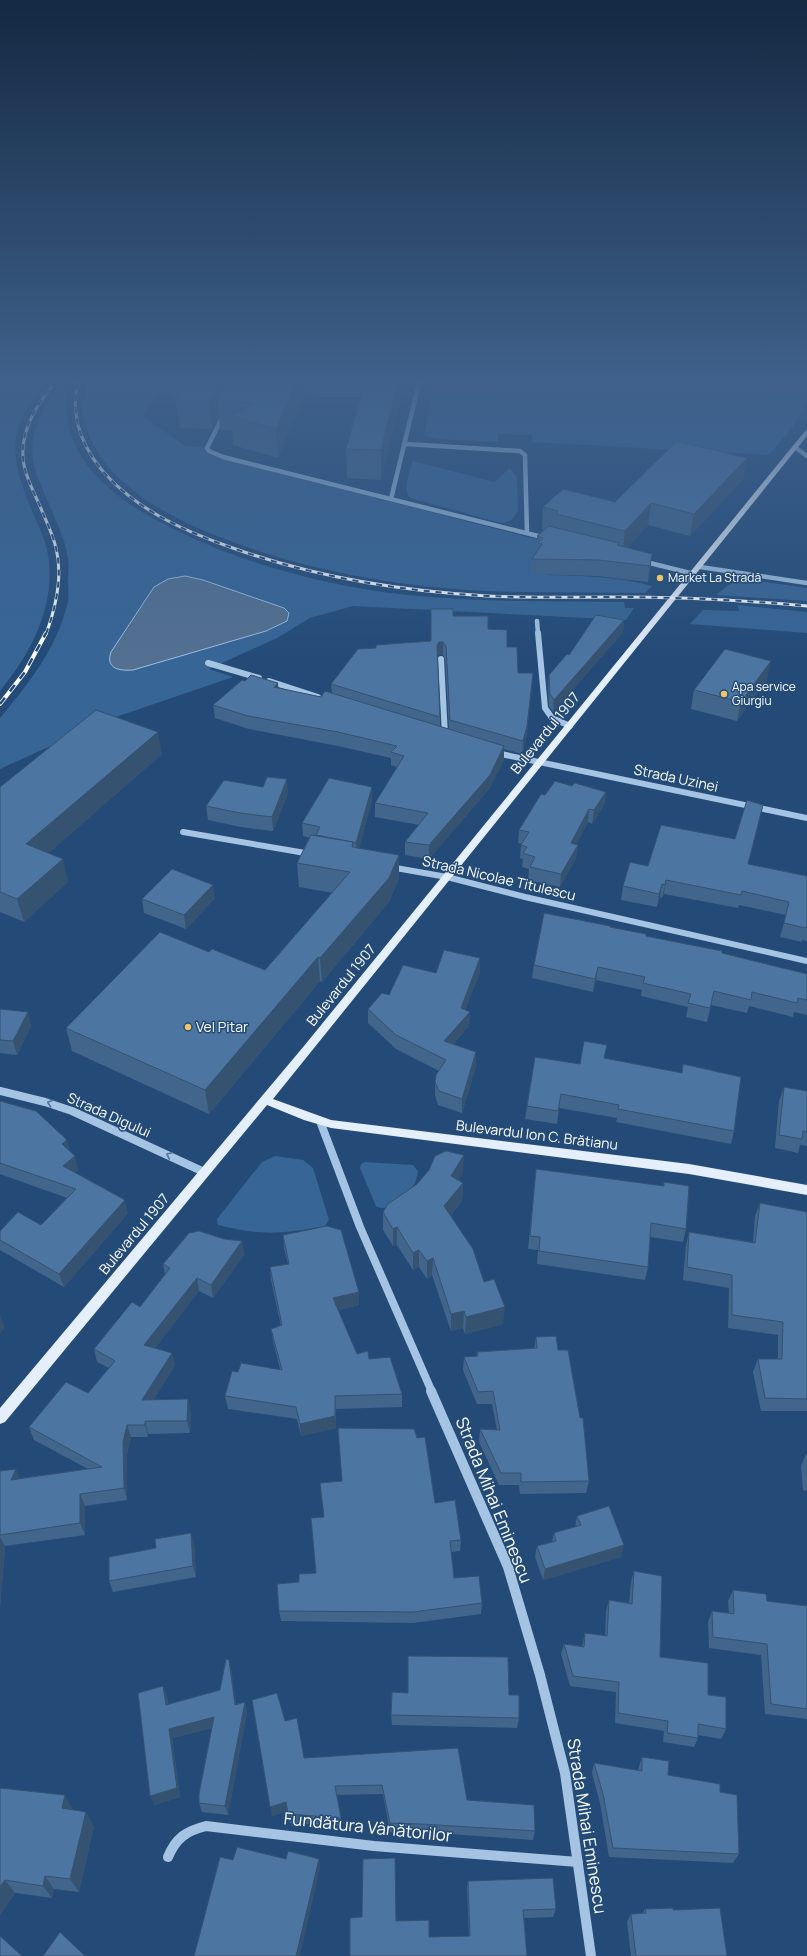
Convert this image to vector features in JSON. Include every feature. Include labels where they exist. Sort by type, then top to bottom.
[{"type":"main road","name":"Bulevardul 1907","points":[[0,1418],[265,1100],[774,474]]},
{"type":"main road","name":"Bulevardul Ion C. Brătianu","points":[[265,1100],[320,1121],[689,1169],[807,1190]]},
{"type":"street","points":[[294,474],[550,539]]},
{"type":"street","points":[[391,499],[398,474]]},
{"type":"street","points":[[525,474],[527,533]]},
{"type":"street","points":[[634,559],[697,570],[807,583]]},
{"type":"street","points":[[537,621],[545,708],[552,718],[570,726]]},
{"type":"street","points":[[441,659],[445,737]]},
{"type":"street","points":[[208,663],[327,700]]},
{"type":"street","points":[[438,734],[452,739]]},
{"type":"street","name":"Strada Uzinei","points":[[486,750],[507,756],[807,818]]},
{"type":"street","points":[[183,832],[315,854]]},
{"type":"street","name":"Strada Nicolae Titulescu","points":[[384,866],[447,877],[525,897],[807,961]]},
{"type":"street","name":"Strada Digului","points":[[0,1091],[45,1102],[72,1111],[204,1172]]},
{"type":"street","name":"Strada Mihai Eminescu","points":[[320,1121],[360,1227],[508,1567],[540,1674],[565,1773],[591,1956]]},
{"type":"street","name":"Fundătura Vânătorilor","points":[[168,1857],[173,1843],[182,1834],[193,1829],[206,1826],[374,1846],[578,1862]]},
{"type":"shaded area","points":[[0,474],[19,474],[46,548],[49,561],[50,579],[44,614],[38,630],[21,662],[0,691]]},
{"type":"shaded area","points":[[37,474],[95,474],[104,484],[125,501],[147,515],[210,546],[271,567],[335,584],[367,590],[454,599],[624,602],[625,608],[634,608],[626,620],[353,606],[310,618],[277,638],[209,669],[233,677],[110,719],[0,769],[0,718],[32,678],[50,649],[63,618],[68,601],[68,559],[66,547],[58,524]]},
{"type":"shaded area","points":[[115,474],[287,474],[547,542],[541,553],[547,575],[613,578],[652,586],[645,593],[487,591],[422,586],[357,576],[293,561],[230,541],[182,521],[137,494]]},
{"type":"shaded area","points":[[464,474],[494,482],[503,474],[515,474],[517,477],[517,513],[509,521],[501,523],[410,498],[407,490],[409,475]]},
{"type":"shaded area","points":[[185,576],[203,580],[284,608],[289,613],[287,621],[266,631],[133,670],[115,668],[110,662],[111,652],[154,587],[168,579]]},
{"type":"shaded area","points":[[741,580],[751,580],[807,588],[807,601],[716,595],[728,585]]},
{"type":"shaded area","points":[[738,605],[807,612],[807,633],[690,624],[703,610],[739,611]]},
{"type":"shaded area","points":[[275,1156],[303,1160],[313,1168],[329,1220],[325,1226],[272,1233],[233,1229],[218,1225],[217,1219],[262,1162]]},
{"type":"shaded area","points":[[365,1162],[413,1165],[418,1171],[416,1181],[410,1190],[397,1203],[386,1208],[381,1208],[376,1206],[360,1168],[361,1164]]},
{"type":"building","points":[[643,474],[732,474],[694,514],[651,503],[625,531],[556,514],[558,511],[543,507],[563,489],[615,502]]},
{"type":"building","points":[[549,526],[619,543],[617,545],[652,554],[650,566],[599,560],[532,559],[542,544],[538,543],[543,538],[537,536]]},
{"type":"building","points":[[431,609],[453,609],[453,616],[488,616],[488,629],[507,630],[507,647],[517,647],[518,673],[533,673],[527,726],[523,741],[450,720],[446,646],[443,642],[439,642],[437,646],[440,717],[331,684],[358,649],[376,648],[376,645],[431,641]]},
{"type":"building","points":[[596,615],[624,620],[554,700],[550,694],[549,675],[567,654],[569,655]]},
{"type":"building","points":[[725,649],[771,661],[741,702],[694,690]]},
{"type":"building","points":[[251,675],[278,683],[274,687],[321,697],[325,691],[504,746],[490,775],[429,845],[405,842],[428,813],[375,803],[404,756],[391,752],[397,746],[338,732],[248,716],[213,705],[242,680],[245,681]]},
{"type":"building","points":[[96,710],[158,732],[26,844],[63,859],[17,899],[0,892],[0,787]]},
{"type":"building","points":[[267,777],[287,779],[272,817],[240,813],[206,806],[224,780],[263,787]]},
{"type":"building","points":[[329,778],[372,787],[356,843],[316,835],[320,827],[302,823]]},
{"type":"building","points":[[555,781],[572,786],[575,783],[606,792],[594,810],[589,809],[571,843],[578,845],[561,874],[530,867],[535,857],[523,853],[527,847],[521,845],[529,832],[519,830],[541,794],[545,795]]},
{"type":"building","points":[[747,800],[763,805],[748,864],[807,876],[806,928],[784,923],[789,902],[742,891],[741,895],[666,880],[665,885],[662,884],[659,894],[623,886],[630,862],[648,866],[661,825],[735,839]]},
{"type":"building","points":[[311,835],[353,842],[352,847],[399,855],[389,878],[320,958],[318,957],[205,1090],[66,1028],[160,932],[209,952],[212,949],[265,970],[350,872],[297,863]]},
{"type":"building","points":[[172,869],[213,885],[184,915],[142,899]]},
{"type":"building","points":[[544,913],[722,951],[722,953],[807,974],[807,1000],[798,998],[797,1003],[752,992],[751,1000],[714,991],[710,1008],[688,1003],[691,994],[643,983],[645,977],[598,967],[595,979],[534,965]]},
{"type":"building","points":[[444,950],[480,958],[461,1008],[470,1012],[444,1041],[476,1052],[462,1099],[439,1091],[435,1082],[436,1075],[446,1060],[396,1035],[368,1009],[382,993],[389,995],[403,965],[436,973]]},
{"type":"building","points":[[0,1009],[28,1012],[13,1041],[0,1040]]},
{"type":"building","points":[[584,1041],[607,1045],[604,1058],[682,1073],[683,1064],[741,1077],[734,1131],[618,1109],[619,1105],[561,1094],[558,1111],[527,1106],[535,1057],[580,1064]]},
{"type":"building","points":[[784,1087],[807,1091],[807,1132],[803,1131],[802,1139],[779,1135]]},
{"type":"building","points":[[0,1101],[36,1111],[67,1140],[62,1144],[75,1156],[63,1166],[125,1200],[59,1274],[0,1240],[0,1231],[18,1212],[41,1225],[76,1189],[0,1163]]},
{"type":"building","points":[[446,1151],[464,1155],[451,1176],[463,1183],[444,1206],[473,1249],[484,1282],[494,1279],[505,1307],[466,1317],[464,1311],[451,1314],[433,1258],[427,1261],[419,1250],[413,1253],[397,1227],[393,1229],[383,1212],[388,1204],[417,1184],[429,1170],[435,1156]]},
{"type":"building","points":[[536,1169],[664,1186],[664,1182],[689,1186],[686,1229],[651,1223],[648,1267],[539,1251],[540,1237],[530,1236]]},
{"type":"building","points":[[760,1203],[807,1212],[807,1399],[765,1398],[758,1359],[782,1359],[783,1322],[732,1315],[732,1275],[687,1267],[689,1232],[755,1243]]},
{"type":"building","points":[[327,1226],[341,1230],[359,1292],[333,1298],[357,1354],[368,1351],[369,1359],[390,1357],[402,1394],[335,1396],[335,1416],[300,1424],[296,1407],[225,1396],[232,1371],[238,1372],[241,1363],[282,1370],[271,1329],[282,1325],[270,1267],[289,1264],[283,1235]]},
{"type":"building","points":[[199,1231],[224,1239],[242,1241],[211,1285],[197,1278],[144,1345],[172,1353],[142,1400],[188,1399],[187,1421],[145,1421],[145,1425],[127,1425],[123,1442],[124,1488],[80,1494],[80,1523],[0,1535],[0,1471],[16,1469],[11,1480],[102,1467],[29,1427],[66,1382],[88,1393],[115,1361],[94,1349],[132,1302],[140,1307],[170,1268],[163,1264],[189,1233]]},
{"type":"building","points":[[556,1336],[558,1350],[568,1350],[580,1418],[583,1418],[589,1481],[521,1482],[521,1473],[501,1473],[480,1429],[500,1430],[493,1391],[478,1392],[464,1357],[478,1356],[477,1352],[537,1348],[536,1337]]},
{"type":"building","points":[[338,1428],[414,1429],[417,1438],[425,1437],[435,1503],[455,1500],[461,1540],[450,1541],[454,1578],[479,1576],[482,1603],[413,1612],[279,1611],[277,1584],[299,1582],[299,1574],[316,1573],[311,1518],[324,1517],[320,1483],[342,1481]]},
{"type":"building","points":[[609,1506],[624,1545],[545,1569],[537,1546],[556,1541],[554,1533],[581,1525],[577,1516]]},
{"type":"building","points":[[191,1533],[193,1566],[109,1581],[109,1557],[156,1548],[155,1539]]},
{"type":"building","points":[[634,1571],[662,1576],[660,1657],[708,1663],[708,1695],[726,1697],[726,1729],[698,1724],[698,1738],[667,1733],[668,1721],[618,1713],[619,1682],[573,1676],[564,1644],[584,1647],[585,1633],[607,1636],[609,1600],[632,1604]]},
{"type":"building","points":[[733,1590],[766,1594],[767,1601],[807,1606],[807,1709],[771,1704],[767,1644],[713,1637],[712,1611],[734,1614]]},
{"type":"building","points":[[408,1656],[508,1657],[509,1695],[519,1695],[519,1718],[391,1715],[392,1692],[408,1693]]},
{"type":"building","points":[[226,1659],[229,1660],[235,1705],[245,1702],[225,1806],[199,1803],[199,1794],[214,1717],[169,1729],[177,1788],[150,1796],[138,1693],[163,1686],[166,1705],[220,1690]]},
{"type":"building","points":[[277,1693],[285,1721],[297,1718],[304,1758],[458,1748],[467,1800],[534,1805],[535,1831],[390,1823],[382,1785],[335,1786],[341,1818],[288,1814],[286,1802],[270,1807],[252,1700]]},
{"type":"building","points":[[642,1757],[669,1761],[668,1775],[720,1784],[720,1792],[737,1795],[739,1854],[613,1848],[603,1794],[594,1763],[642,1771]]},
{"type":"building","points":[[0,1788],[65,1795],[62,1808],[86,1812],[70,1879],[45,1876],[43,1886],[5,1880],[0,1887]]},
{"type":"building","points":[[237,1847],[286,1859],[288,1851],[319,1859],[296,1956],[194,1956],[220,1857],[233,1860]]},
{"type":"building","points":[[395,1858],[396,1921],[429,1920],[429,1937],[470,1936],[468,1881],[553,1878],[556,1909],[523,1910],[527,1956],[350,1956],[350,1918],[362,1917],[363,1859]]},
{"type":"building","points":[[673,1908],[673,1910],[720,1908],[727,1956],[636,1956],[631,1914],[646,1913],[645,1909]]},
{"type":"building","points":[[60,1932],[85,1956],[43,1956]]},
{"type":"building","points":[[0,1936],[22,1956],[0,1956]]},
{"type":"railway","points":[[26,474],[52,534],[58,559],[59,580],[53,613],[46,634]]},
{"type":"railway","points":[[106,474],[124,492],[152,512],[198,535],[261,558],[293,567],[357,581],[454,594],[487,596],[685,598],[807,606]]},
{"type":"railway","points":[[0,704],[25,672],[46,633]]},
{"type":"place","name":"Market La Stradă","points":[[660,578]]},
{"type":"place","name":"Apa service Giurgiu","points":[[724,694]]},
{"type":"place","name":"Vel Pitar","points":[[188,1027]]}]
